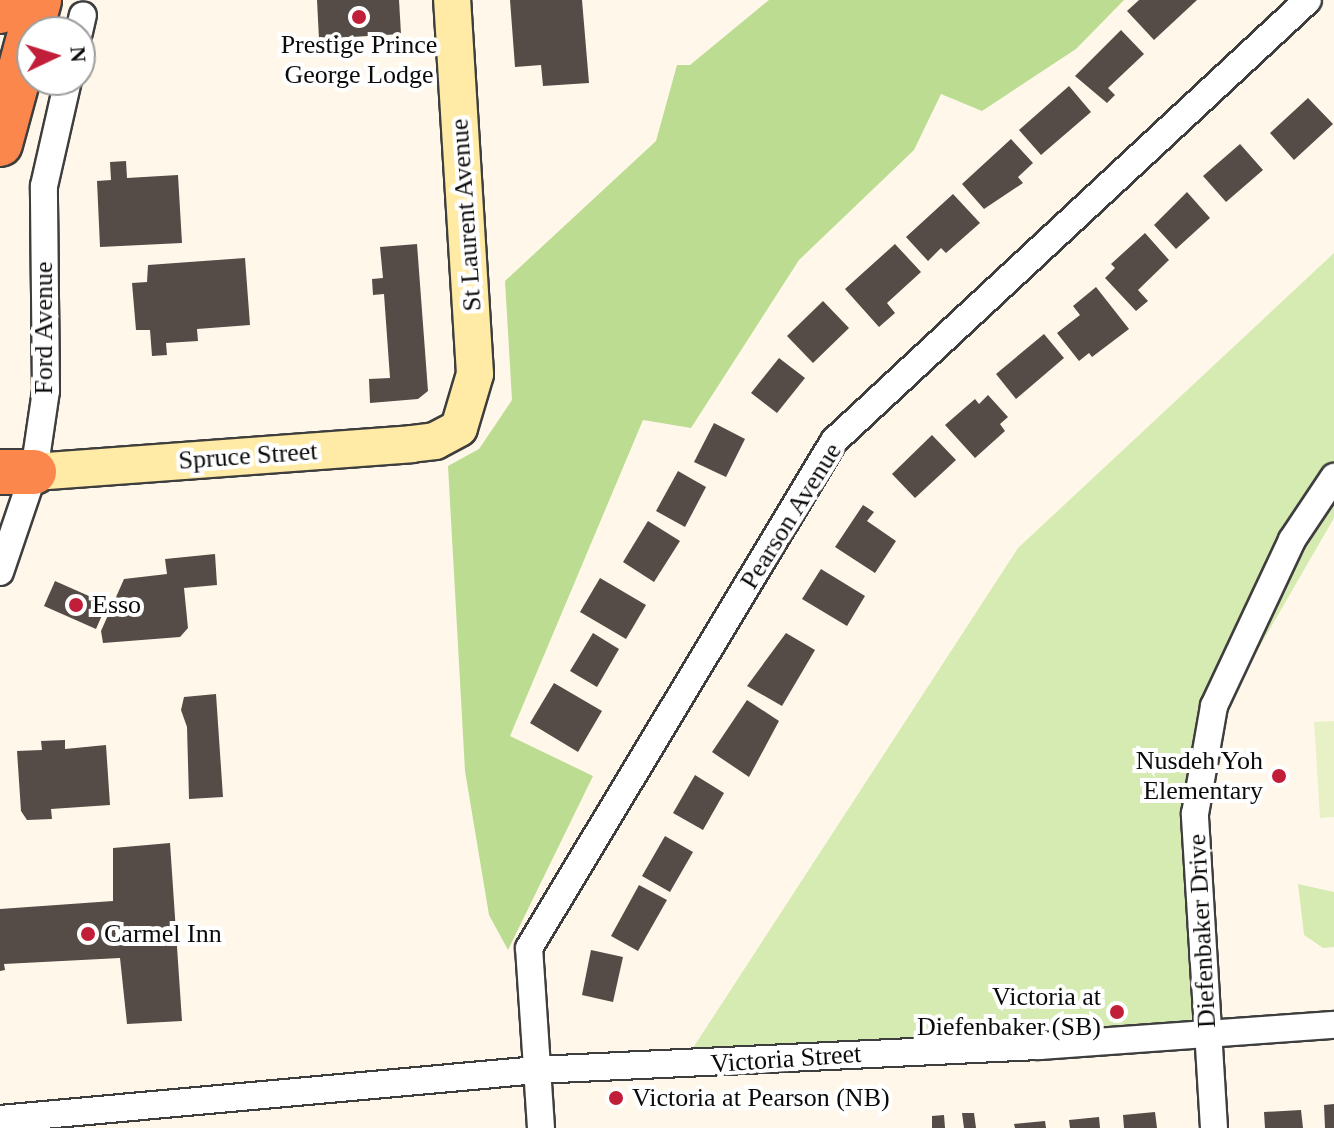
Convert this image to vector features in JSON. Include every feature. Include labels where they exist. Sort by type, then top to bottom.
[{"type":"highway","points":[[0,11],[3,0]]},
{"type":"highway","points":[[0,144],[39,0]]},
{"type":"street","name":"St Laurent Avenue","points":[[452,0],[475,374],[459,428]]},
{"type":"street","name":"Pearson Avenue","points":[[541,1128],[529,948],[834,441],[1308,0]]},
{"type":"street","name":"Ford Avenue","points":[[0,572],[17,472],[46,391],[44,186],[64,96]]},
{"type":"street","name":"Spruce Street","points":[[17,472],[411,444],[435,441],[459,428]]},
{"type":"street","name":"Diefenbaker Drive","points":[[1214,1128],[1195,814],[1214,706],[1292,540],[1334,477]]},
{"type":"street","name":"Victoria Street","points":[[0,1119],[537,1070],[1208,1035],[1334,1025]]},
{"type":"green space","points":[[769,0],[1124,0],[1076,49],[982,111],[941,94],[914,150],[799,260],[691,428],[643,420],[510,736],[593,776],[508,950],[489,915],[465,771],[448,466],[479,449],[512,400],[505,281],[656,141],[677,65],[690,65]]},
{"type":"green space","points":[[1334,253],[1334,518],[1227,703],[1198,880],[1210,1031],[678,1071],[1018,548]]},
{"type":"green space","points":[[1334,721],[1334,817],[1320,818],[1314,722]]},
{"type":"green space","points":[[1298,884],[1334,892],[1334,947],[1323,948],[1304,935]]},
{"type":"building","name":"Prestige Prince George Lodge","points":[[317,0],[399,0],[401,34],[319,39]]},
{"type":"building","points":[[510,0],[582,0],[589,83],[543,86],[541,65],[515,67]]},
{"type":"building","points":[[1139,0],[1197,0],[1154,40],[1127,11]]},
{"type":"building","points":[[1121,30],[1144,54],[1108,88],[1115,95],[1107,103],[1075,76]]},
{"type":"building","points":[[1069,86],[1091,112],[1041,155],[1019,130]]},
{"type":"building","points":[[1308,98],[1333,124],[1294,160],[1270,133]]},
{"type":"building","points":[[1011,139],[1033,163],[1018,177],[1023,183],[984,209],[962,184]]},
{"type":"building","points":[[1240,144],[1263,170],[1226,202],[1203,176]]},
{"type":"building","points":[[126,161],[127,178],[178,175],[182,243],[100,247],[97,181],[111,180],[110,162]]},
{"type":"building","points":[[1187,192],[1210,218],[1176,249],[1154,225]]},
{"type":"building","points":[[953,194],[980,223],[946,253],[941,248],[928,261],[906,237]]},
{"type":"building","points":[[1145,233],[1169,260],[1138,290],[1148,301],[1136,311],[1105,278],[1115,268],[1111,264]]},
{"type":"building","points":[[417,244],[428,391],[418,399],[370,403],[369,379],[390,378],[384,294],[373,295],[372,279],[383,278],[380,247]]},
{"type":"building","points":[[895,244],[921,272],[887,303],[895,313],[879,327],[845,289]]},
{"type":"building","points":[[245,258],[250,325],[197,329],[198,341],[166,343],[167,355],[152,356],[150,330],[136,330],[132,283],[147,282],[148,265]]},
{"type":"building","points":[[1096,287],[1129,329],[1092,357],[1089,353],[1079,361],[1057,333],[1080,315],[1073,306]]},
{"type":"building","points":[[823,301],[849,328],[813,363],[787,336]]},
{"type":"building","points":[[1044,334],[1064,358],[1016,399],[996,374]]},
{"type":"building","points":[[779,358],[805,378],[777,413],[751,393]]},
{"type":"building","points":[[988,395],[1008,417],[1000,424],[1005,431],[975,458],[945,425],[975,399],[979,404]]},
{"type":"building","points":[[714,423],[745,439],[726,477],[694,462]]},
{"type":"building","points":[[932,435],[956,460],[915,498],[892,474]]},
{"type":"building","points":[[678,471],[706,487],[685,527],[656,511]]},
{"type":"building","points":[[863,505],[874,512],[867,521],[896,541],[875,573],[835,547]]},
{"type":"building","points":[[648,521],[680,541],[654,582],[623,562]]},
{"type":"building","points":[[215,554],[217,585],[184,588],[188,628],[180,637],[103,643],[101,631],[124,579],[167,574],[165,559]]},
{"type":"building","points":[[821,569],[865,596],[847,626],[802,599]]},
{"type":"building","points":[[600,578],[646,605],[626,639],[580,612]]},
{"type":"building","name":"Esso","points":[[55,581],[107,604],[96,629],[44,606]]},
{"type":"building","points":[[593,633],[619,649],[597,687],[570,671]]},
{"type":"building","points":[[786,633],[815,650],[782,706],[747,686]]},
{"type":"building","points":[[554,683],[602,711],[578,752],[530,723]]},
{"type":"building","points":[[216,694],[223,797],[189,799],[187,727],[181,710],[184,697]]},
{"type":"building","points":[[747,700],[779,721],[749,777],[712,752]]},
{"type":"building","points":[[65,740],[65,749],[106,745],[110,805],[51,809],[52,819],[27,820],[21,811],[17,751],[42,750],[41,741]]},
{"type":"building","points":[[695,775],[724,793],[703,830],[673,813]]},
{"type":"building","points":[[665,836],[693,852],[670,892],[642,876]]},
{"type":"building","name":"Carmel Inn","points":[[170,843],[182,1021],[127,1024],[120,958],[4,964],[5,970],[0,971],[0,909],[113,901],[113,848]]},
{"type":"building","points":[[639,885],[667,900],[638,951],[611,936]]},
{"type":"building","points":[[591,950],[623,957],[613,1002],[582,995]]},
{"type":"building","points":[[1334,1104],[1334,1128],[1325,1128],[1324,1105]]},
{"type":"building","points":[[1301,1110],[1303,1128],[1265,1128],[1264,1112]]},
{"type":"building","points":[[1155,1112],[1157,1128],[1124,1128],[1123,1115]]},
{"type":"building","points":[[962,1113],[974,1113],[976,1128],[964,1128]]},
{"type":"building","points":[[944,1115],[945,1128],[932,1128],[932,1116]]},
{"type":"building","points":[[1099,1117],[1100,1128],[1070,1128],[1069,1120]]},
{"type":"building","points":[[1045,1121],[1046,1128],[1015,1128],[1014,1124]]},
{"type":"place","name":"Prestige Prince George Lodge","points":[[359,17]]},
{"type":"place","name":"Esso","points":[[76,605]]},
{"type":"place","name":"Nusdeh Yoh Elementary","points":[[1279,776]]},
{"type":"place","name":"Carmel Inn","points":[[88,934]]},
{"type":"place","name":"Victoria at Diefenbaker (SB)","points":[[1117,1012]]},
{"type":"place","name":"Victoria at Pearson (NB)","points":[[616,1098]]}]
